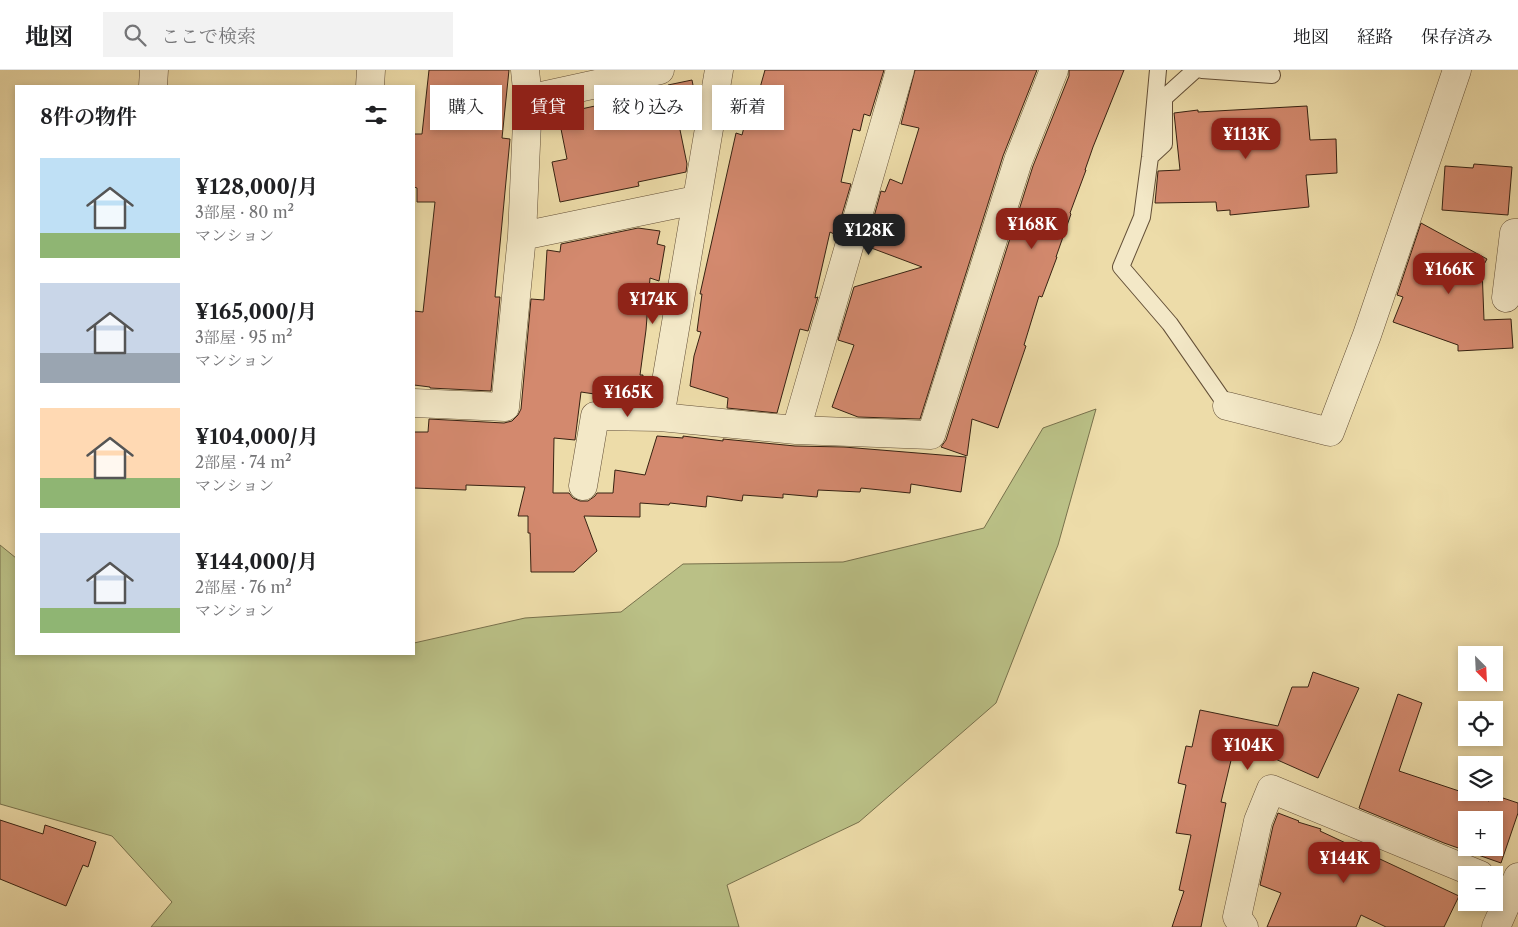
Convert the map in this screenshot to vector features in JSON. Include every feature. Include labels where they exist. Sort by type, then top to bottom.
[{"type":"street","points":[[153,85],[154,70]]},
{"type":"street","points":[[370,85],[371,70]]},
{"type":"street","points":[[525,70],[527,85]]},
{"type":"street","points":[[584,87],[660,70]]},
{"type":"street","points":[[660,417],[719,70]]},
{"type":"street","points":[[796,430],[900,70]]},
{"type":"street","points":[[583,486],[595,416],[660,417],[796,430],[931,436],[1018,161],[1054,70]]},
{"type":"street","points":[[1227,406],[1330,432],[1367,335],[1457,70]]},
{"type":"street","points":[[415,403],[505,407],[522,236],[527,130]]},
{"type":"street","points":[[522,236],[696,200]]},
{"type":"street","points":[[1506,298],[1514,233],[1518,233]]},
{"type":"street","points":[[1244,927],[1237,917],[1258,821],[1271,789],[1458,866]]},
{"type":"street","points":[[1496,927],[1508,882]]},
{"type":"lane","points":[[1158,70],[1142,217],[1121,268],[1170,324],[1227,406]]},
{"type":"lane","points":[[1150,157],[1164,144],[1164,98],[1194,70]]},
{"type":"lane","points":[[1202,70],[1272,75]]},
{"type":"green space","points":[[1096,409],[1058,545],[996,703],[859,822],[727,885],[739,927],[151,927],[172,902],[112,836],[0,804],[0,545],[15,557],[15,655],[415,655],[415,643],[525,618],[621,612],[683,564],[843,562],[984,528],[1043,428]]},
{"type":"building","points":[[429,70],[509,70],[502,138],[510,139],[495,297],[500,297],[491,391],[430,388],[415,385],[415,311],[423,312],[435,202],[417,202],[417,188],[415,187],[415,134],[422,134]]},
{"type":"building","points":[[765,70],[884,70],[870,116],[864,114],[860,131],[853,129],[841,182],[851,184],[836,235],[830,232],[815,298],[818,297],[808,331],[800,329],[777,413],[727,408],[728,398],[690,386],[694,356],[701,332],[697,331],[702,294],[700,294],[736,133],[742,135],[743,130],[784,130],[784,85],[761,85]]},
{"type":"building","points":[[915,70],[1037,70],[1003,156],[920,419],[858,417],[832,407],[854,345],[838,340],[854,287],[922,267],[866,246],[881,191],[885,192],[890,179],[902,184],[919,128],[901,124]]},
{"type":"building","points":[[1069,70],[1124,70],[1093,147],[1042,297],[1039,296],[1024,345],[1026,346],[998,428],[972,419],[967,456],[941,447],[946,440],[1033,166],[1069,76]]},
{"type":"building","points":[[692,80],[693,85],[668,85]]},
{"type":"building","points":[[594,106],[594,130],[680,130],[687,164],[686,172],[638,182],[639,186],[560,202],[552,162],[567,159],[561,130],[584,130],[584,108]]},
{"type":"building","points":[[1307,106],[1310,140],[1336,139],[1337,173],[1306,175],[1309,207],[1230,215],[1230,210],[1217,211],[1216,202],[1155,203],[1158,171],[1180,170],[1174,113],[1198,110],[1198,112]]},
{"type":"building","points":[[1474,164],[1512,167],[1508,215],[1442,210],[1445,166],[1473,168]]},
{"type":"building","points":[[1421,223],[1487,259],[1482,268],[1484,320],[1511,319],[1513,348],[1458,351],[1458,345],[1393,322],[1403,297],[1397,295]]},
{"type":"building","points":[[638,228],[660,231],[657,244],[665,246],[659,281],[650,278],[640,375],[643,375],[641,401],[581,392],[575,440],[554,438],[553,493],[569,493],[573,498],[580,501],[588,501],[597,493],[613,493],[615,470],[645,475],[657,436],[683,438],[683,436],[723,441],[723,439],[795,446],[844,447],[966,457],[961,492],[911,484],[910,493],[861,488],[860,492],[818,490],[817,497],[783,494],[783,498],[743,495],[742,501],[707,496],[706,507],[670,503],[669,505],[640,503],[640,517],[584,516],[597,551],[574,572],[531,572],[528,516],[518,516],[525,487],[466,485],[466,490],[415,488],[415,432],[428,432],[429,419],[504,423],[512,421],[518,415],[521,409],[531,299],[544,300],[547,250],[560,252],[561,244]]},
{"type":"building","points":[[1313,672],[1359,688],[1318,778],[1264,754],[1234,748],[1221,802],[1226,803],[1201,927],[1172,927],[1184,891],[1179,890],[1191,835],[1176,833],[1186,785],[1178,783],[1186,746],[1192,747],[1200,710],[1278,726],[1292,687],[1308,687]]},
{"type":"building","points":[[1398,694],[1422,703],[1399,771],[1458,791],[1458,801],[1503,801],[1503,798],[1518,803],[1518,813],[1501,863],[1481,856],[1503,856],[1503,811],[1458,811],[1458,848],[1359,808]]},
{"type":"building","points":[[1278,813],[1321,829],[1320,831],[1458,896],[1444,927],[1386,927],[1361,915],[1356,927],[1267,927],[1281,893],[1260,885],[1273,826]]},
{"type":"building","points":[[0,820],[43,834],[45,825],[96,842],[88,867],[83,865],[66,906],[0,879]]}]
